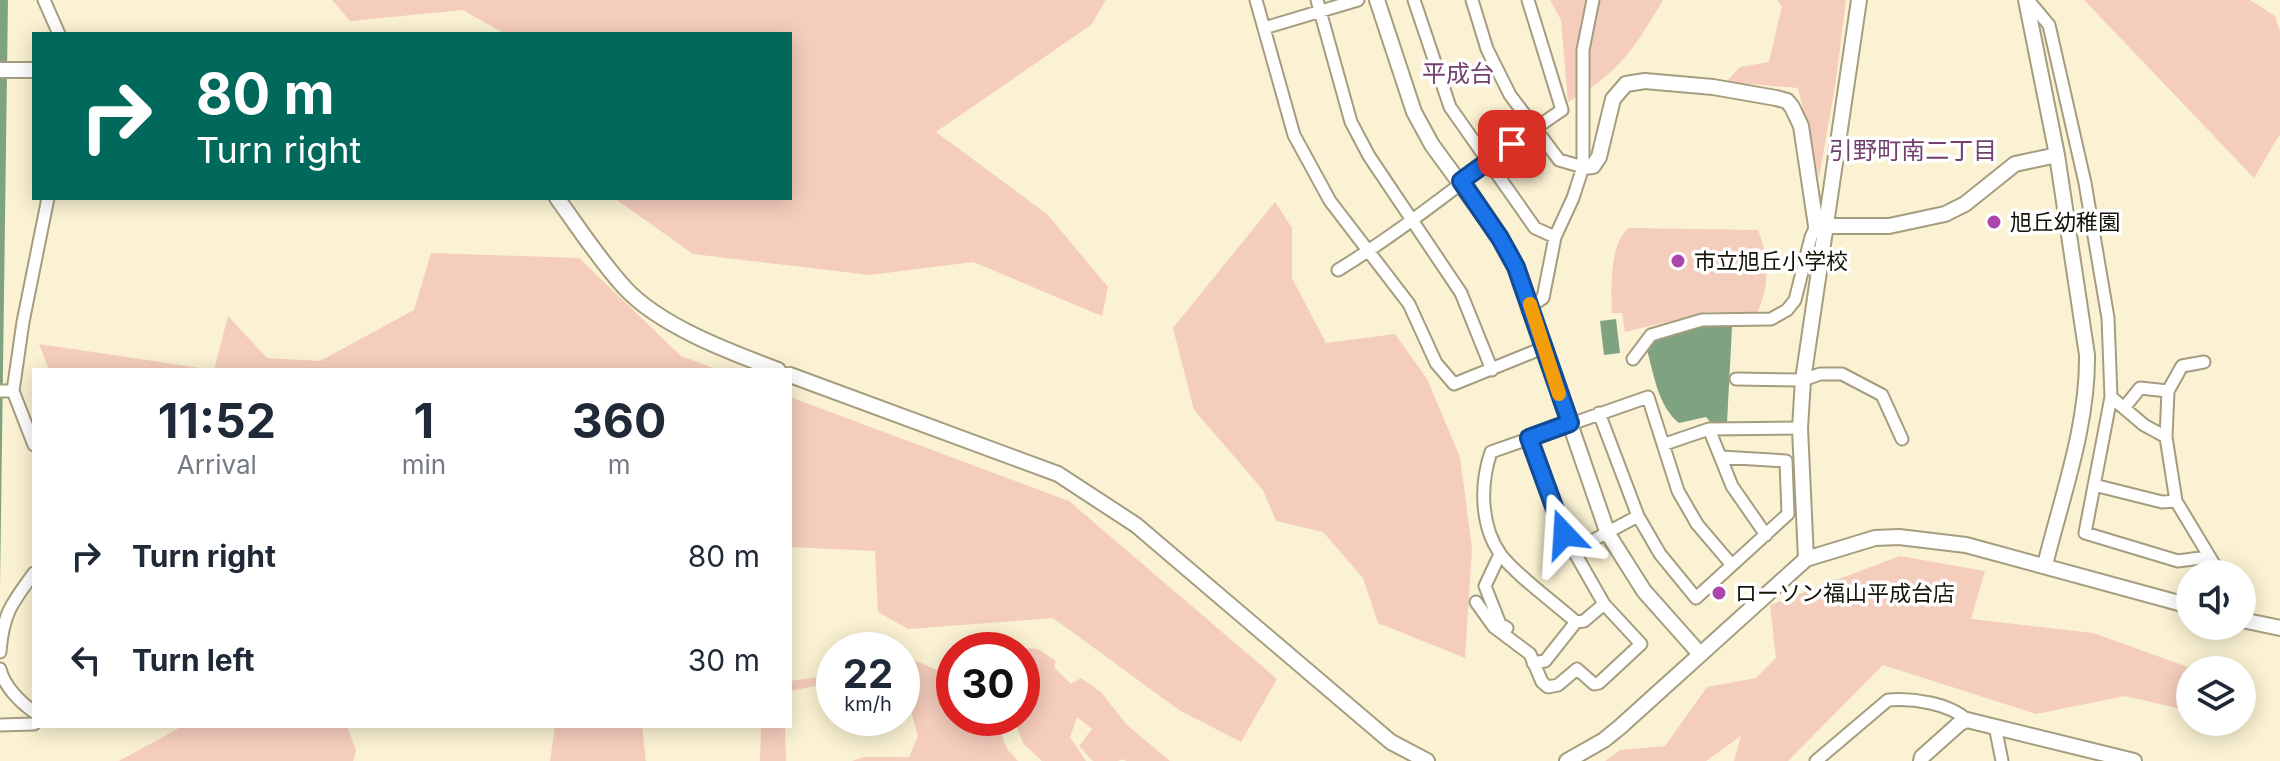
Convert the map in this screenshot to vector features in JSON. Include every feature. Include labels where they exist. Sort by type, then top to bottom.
[{"type":"street","points":[[44,0],[58,32]]},
{"type":"street","points":[[1256,0],[1294,135],[1330,201],[1366,252],[1409,304],[1436,363],[1454,384],[1543,348]]},
{"type":"street","points":[[1264,28],[1318,6],[1358,0]]},
{"type":"street","points":[[1377,0],[1414,112],[1432,145],[1461,181],[1516,267],[1608,534],[1644,591],[1700,654]]},
{"type":"street","points":[[1414,0],[1450,107],[1535,228],[1555,237]]},
{"type":"street","points":[[1472,0],[1497,72],[1510,95],[1559,160],[1583,167],[1593,166],[1599,157],[1613,99],[1626,84],[1645,81],[1713,87],[1787,101],[1801,126],[1820,226]]},
{"type":"street","points":[[1338,270],[1562,110],[1528,0]]},
{"type":"street","points":[[1531,306],[1543,298],[1555,237],[1583,167],[1583,50],[1593,0]]},
{"type":"street","points":[[1806,559],[1800,428],[1803,380],[1820,226],[1859,0]]},
{"type":"street","points":[[2027,0],[2057,155],[2087,355],[2082,421],[2045,565]]},
{"type":"street","points":[[2027,0],[2049,25],[2085,183],[2105,291],[2111,397],[2085,533],[2178,561],[2208,557]]},
{"type":"street","points":[[1318,6],[1351,122],[1369,156],[1461,293],[1492,370]]},
{"type":"street","points":[[0,70],[32,70]]},
{"type":"street","points":[[1820,226],[1889,226],[1945,214],[1965,204],[2015,164],[2057,155]]},
{"type":"street","points":[[32,440],[13,391],[23,322],[48,200]]},
{"type":"street","points":[[559,200],[626,289],[651,310],[716,347],[773,368]]},
{"type":"street","points":[[1633,359],[1651,335],[1702,320],[1771,319],[1787,310],[1795,300],[1811,237],[1820,226]]},
{"type":"street","points":[[2204,362],[2182,366],[2168,391],[2166,437],[2176,501],[2210,560]]},
{"type":"street","points":[[1736,379],[1803,380],[1820,374],[1842,374],[1882,395],[1902,439]]},
{"type":"street","points":[[792,376],[1058,474],[1136,525],[1391,742],[1427,761]]},
{"type":"street","points":[[2124,408],[2140,388],[2168,391]]},
{"type":"street","points":[[0,391],[13,391]]},
{"type":"street","points":[[1576,622],[1500,554],[1487,523],[1483,494],[1484,470],[1491,452],[1648,397],[1678,491],[1697,524],[1731,564]]},
{"type":"street","points":[[2111,397],[2144,425],[2166,437]]},
{"type":"street","points":[[1599,413],[1638,516],[1660,554],[1696,598],[1788,514],[1786,461],[1721,457]]},
{"type":"street","points":[[1665,444],[1709,429],[1800,428]]},
{"type":"street","points":[[1709,429],[1732,486],[1766,535]]},
{"type":"street","points":[[1500,554],[1485,586],[1500,624],[1527,642],[1542,682],[1548,687],[1558,685],[1577,669],[1594,684],[1599,683],[1641,644],[1604,604],[1564,534],[1529,438]]},
{"type":"street","points":[[2094,485],[2162,502],[2176,501]]},
{"type":"street","points":[[1575,550],[1638,516]]},
{"type":"street","points":[[1567,761],[1604,740],[1806,559],[1875,538],[1899,537],[1966,545],[2176,599]]},
{"type":"street","points":[[0,652],[2,626],[10,606],[32,576]]},
{"type":"street","points":[[1476,602],[1494,627],[1532,658],[1545,661],[1576,622],[1584,621],[1604,604]]},
{"type":"street","points":[[2256,623],[2280,628]]},
{"type":"street","points":[[0,669],[22,703],[32,710]]},
{"type":"street","points":[[1816,761],[1888,700],[1903,699],[1957,711],[1967,720],[2134,761]]},
{"type":"street","points":[[1919,760],[1967,720]]},
{"type":"street","points":[[0,725],[32,724]]},
{"type":"street","points":[[1995,726],[2002,761]]},
{"type":"shaded area","points":[[0,0],[8,0],[0,589]]},
{"type":"shaded area","points":[[332,0],[1106,0],[1091,25],[936,132],[1047,214],[1108,287],[1102,316],[973,262],[870,275],[693,254],[617,200],[792,200],[792,32],[502,32],[463,10],[350,21]]},
{"type":"shaded area","points":[[1550,0],[1663,0],[1643,33],[1613,70],[1568,102],[1561,20]]},
{"type":"shaded area","points":[[1777,0],[1846,0],[1819,178],[1798,88],[1726,82],[1740,67],[1769,62],[1782,6]]},
{"type":"shaded area","points":[[2084,0],[2250,0],[2275,16],[2280,31],[2280,134],[2254,178]]},
{"type":"shaded area","points":[[1275,202],[1292,228],[1292,278],[1326,343],[1395,334],[1427,379],[1460,457],[1472,549],[1465,658],[1378,623],[1363,578],[1323,532],[1276,521],[1263,490],[1194,410],[1173,328]]},
{"type":"shaded area","points":[[1629,228],[1758,230],[1766,272],[1757,313],[1708,312],[1625,332],[1622,313],[1612,313],[1612,280],[1618,244]]},
{"type":"shaded area","points":[[431,253],[579,258],[681,356],[713,368],[215,368],[228,316],[267,358],[320,361],[414,310]]},
{"type":"shaded area","points":[[1616,319],[1620,353],[1604,355],[1600,321]]},
{"type":"shaded area","points":[[1700,326],[1732,327],[1727,423],[1713,425],[1706,417],[1679,423],[1666,408],[1655,380],[1647,350],[1655,340]]},
{"type":"shaded area","points":[[39,344],[201,368],[48,368]]},
{"type":"shaded area","points":[[792,398],[1069,501],[1277,679],[1241,742],[1179,710],[1053,618],[908,629],[878,612],[875,551],[792,547]]},
{"type":"shaded area","points":[[1900,556],[1985,571],[1971,619],[2093,633],[2176,663],[2176,708],[2125,696],[2036,714],[1883,665],[1788,761],[1734,761],[1741,736],[1706,761],[1605,761],[1620,750],[1665,746],[1707,687],[1756,678],[1776,658],[1770,605]]},
{"type":"shaded area","points":[[1040,650],[1056,661],[1054,667],[1071,684],[1081,678],[1101,692],[1126,724],[1170,761],[1093,761],[1079,746],[1092,729],[1077,717],[1070,737],[1086,761],[1042,761],[1023,743],[1020,736],[1040,736]]},
{"type":"shaded area","points":[[920,663],[936,669],[936,736],[1002,736],[1007,749],[1018,761],[852,761],[864,757],[909,757],[920,736]]},
{"type":"shaded area","points":[[816,677],[816,686],[792,691],[792,681]]},
{"type":"shaded area","points":[[179,728],[348,728],[356,750],[353,761],[119,761]]},
{"type":"shaded area","points":[[555,728],[642,728],[646,761],[550,761]]},
{"type":"shaded area","points":[[761,728],[785,728],[786,761],[760,761]]},
{"type":"slow traffic","points":[[1530,304],[1559,394]]},
{"type":"place","name":"旭丘幼稚園","points":[[1994,222]]},
{"type":"place","name":"市立旭丘小学校","points":[[1678,261]]},
{"type":"place","name":"ローソン福山平成台店","points":[[1719,593]]},
{"type":"district","name":"平成台","points":[[1458,74]]},
{"type":"district","name":"引野町南二丁目","points":[[1913,151]]},
{"type":"route","points":[[1512,144],[1461,181],[1516,267],[1570,423],[1529,438],[1564,534]]}]
